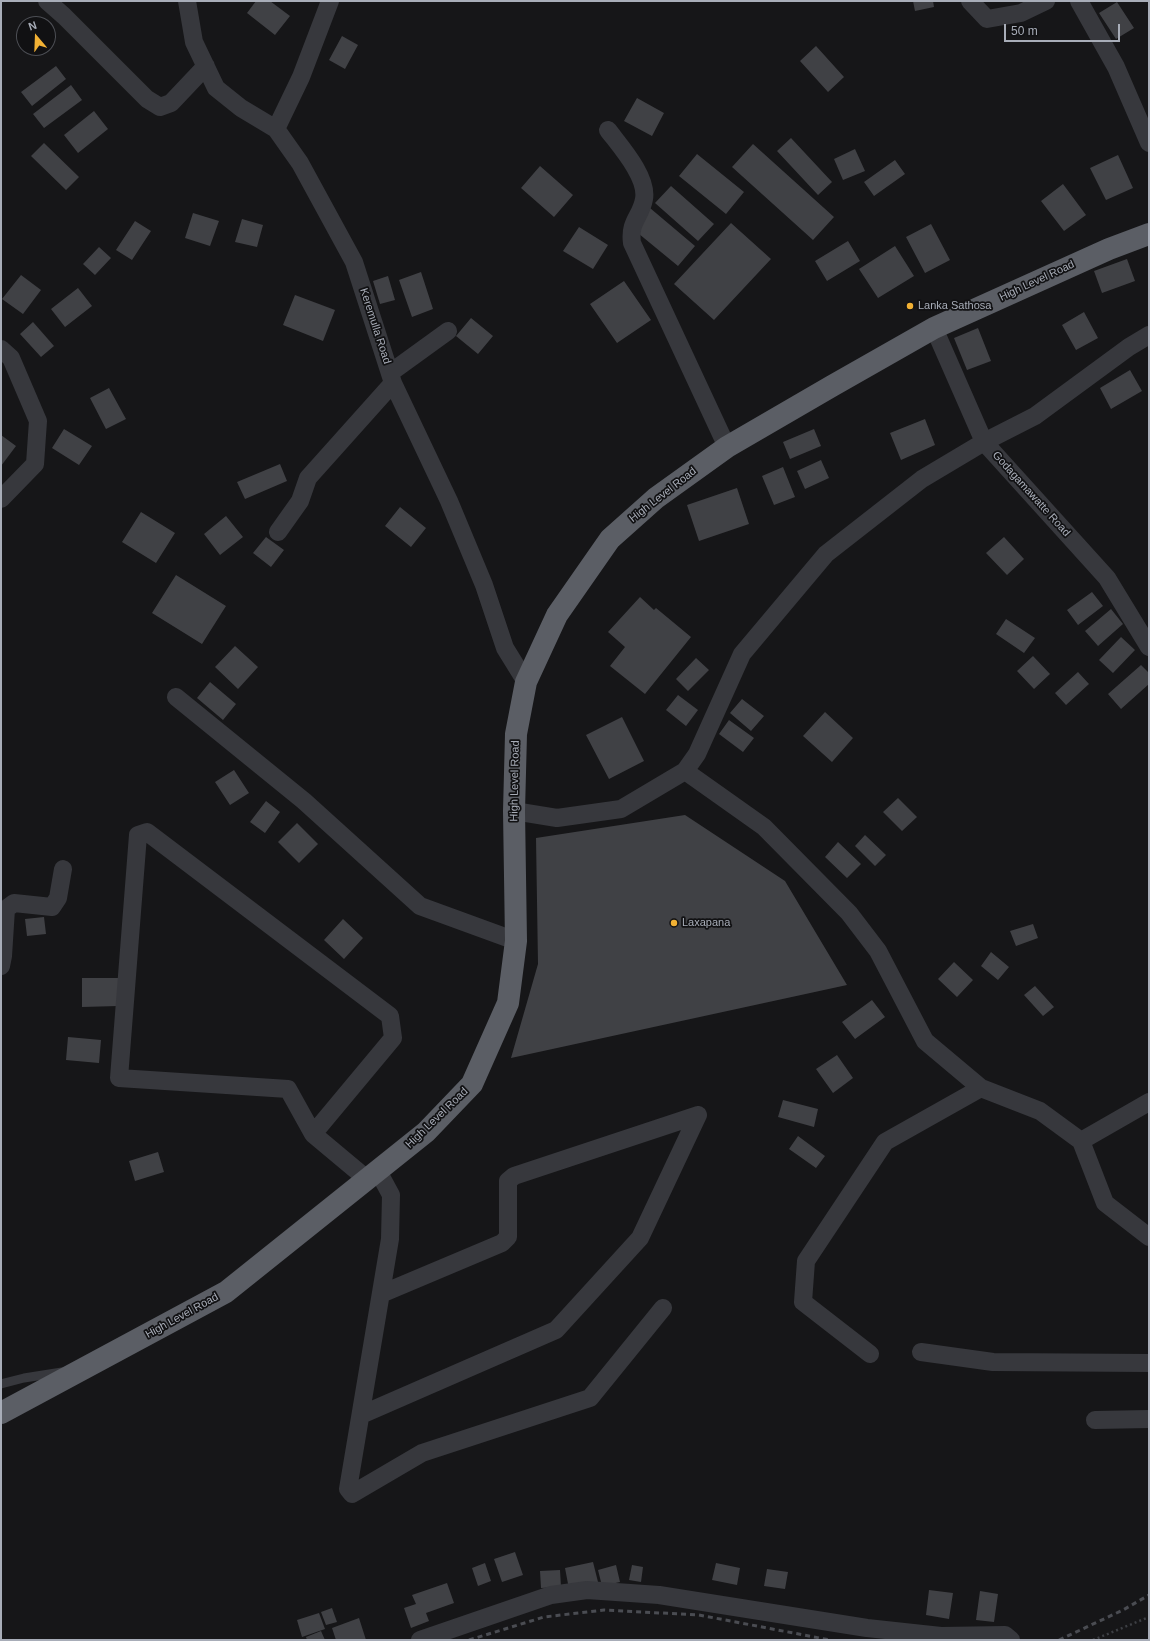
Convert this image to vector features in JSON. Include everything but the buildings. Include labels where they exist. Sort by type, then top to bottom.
[{"type":"highway","name":"High Level Road","points":[[1,1413],[226,1292],[426,1132],[472,1084],[508,1003],[516,941],[514,811],[516,734],[526,682],[557,615],[610,539],[656,498],[727,446],[934,328],[1109,248],[1149,234]]},
{"type":"street","points":[[47,1],[64,16],[147,100],[160,107],[171,103],[206,66]]},
{"type":"street","name":"Keremulla Road","points":[[187,1],[194,42],[216,88],[241,108],[276,129],[300,163],[354,262],[391,378],[449,501],[484,585],[504,648],[526,682]]},
{"type":"street","points":[[276,129],[301,77],[330,1]]},
{"type":"street","points":[[970,1],[987,19],[1021,13],[1046,1]]},
{"type":"street","points":[[1078,1],[1116,67],[1149,144]]},
{"type":"street","points":[[608,130],[633,163],[643,187],[644,200],[631,228],[632,243],[727,446]]},
{"type":"street","name":"Godagamawatte Road","points":[[934,328],[984,442],[1107,578],[1149,647]]},
{"type":"street","points":[[278,532],[300,501],[308,478],[391,378],[448,331]]},
{"type":"street","points":[[514,811],[557,818],[621,809],[685,771],[697,754],[742,654],[826,554],[922,479],[984,442],[1035,416],[1149,335]]},
{"type":"street","points":[[1,349],[11,358],[38,421],[35,464],[1,499]]},
{"type":"street","points":[[176,697],[304,802],[420,906],[516,941]]},
{"type":"street","points":[[685,771],[764,826],[849,913],[878,951],[925,1041],[982,1088],[1040,1111],[1081,1141],[1104,1203],[1149,1237]]},
{"type":"street","points":[[313,1134],[392,1038],[390,1016],[147,832],[138,835],[119,1078],[288,1089],[313,1134],[373,1175],[391,1195],[390,1239],[348,1489],[352,1494],[422,1453],[590,1398],[663,1308]]},
{"type":"street","points":[[1,966],[6,909],[14,903],[52,907],[58,898],[63,869]]},
{"type":"street","points":[[870,1354],[803,1302],[806,1261],[885,1142],[982,1088]]},
{"type":"street","points":[[1081,1141],[1149,1102]]},
{"type":"street","points":[[361,1415],[556,1330],[640,1238],[698,1115],[514,1176],[508,1181],[508,1237],[502,1243],[381,1294]]},
{"type":"street","points":[[922,1352],[994,1362],[1149,1363]]},
{"type":"street","points":[[1095,1420],[1149,1419]]},
{"type":"street","points":[[420,1640],[551,1594],[587,1590],[659,1595],[867,1628],[941,1636],[1005,1634],[1011,1640]]},
{"type":"lane","points":[[1,1384],[24,1378],[83,1369]]},
{"type":"path","points":[[1093,1640],[1149,1617]]},
{"type":"railway","points":[[1059,1640],[1123,1610],[1149,1595]]},
{"type":"railway","points":[[469,1640],[544,1617],[604,1610],[699,1615],[830,1640]]},
{"type":"place","name":"Lanka Sathosa","points":[[910,306]]},
{"type":"place","name":"Laxapana","points":[[674,923]]}]
